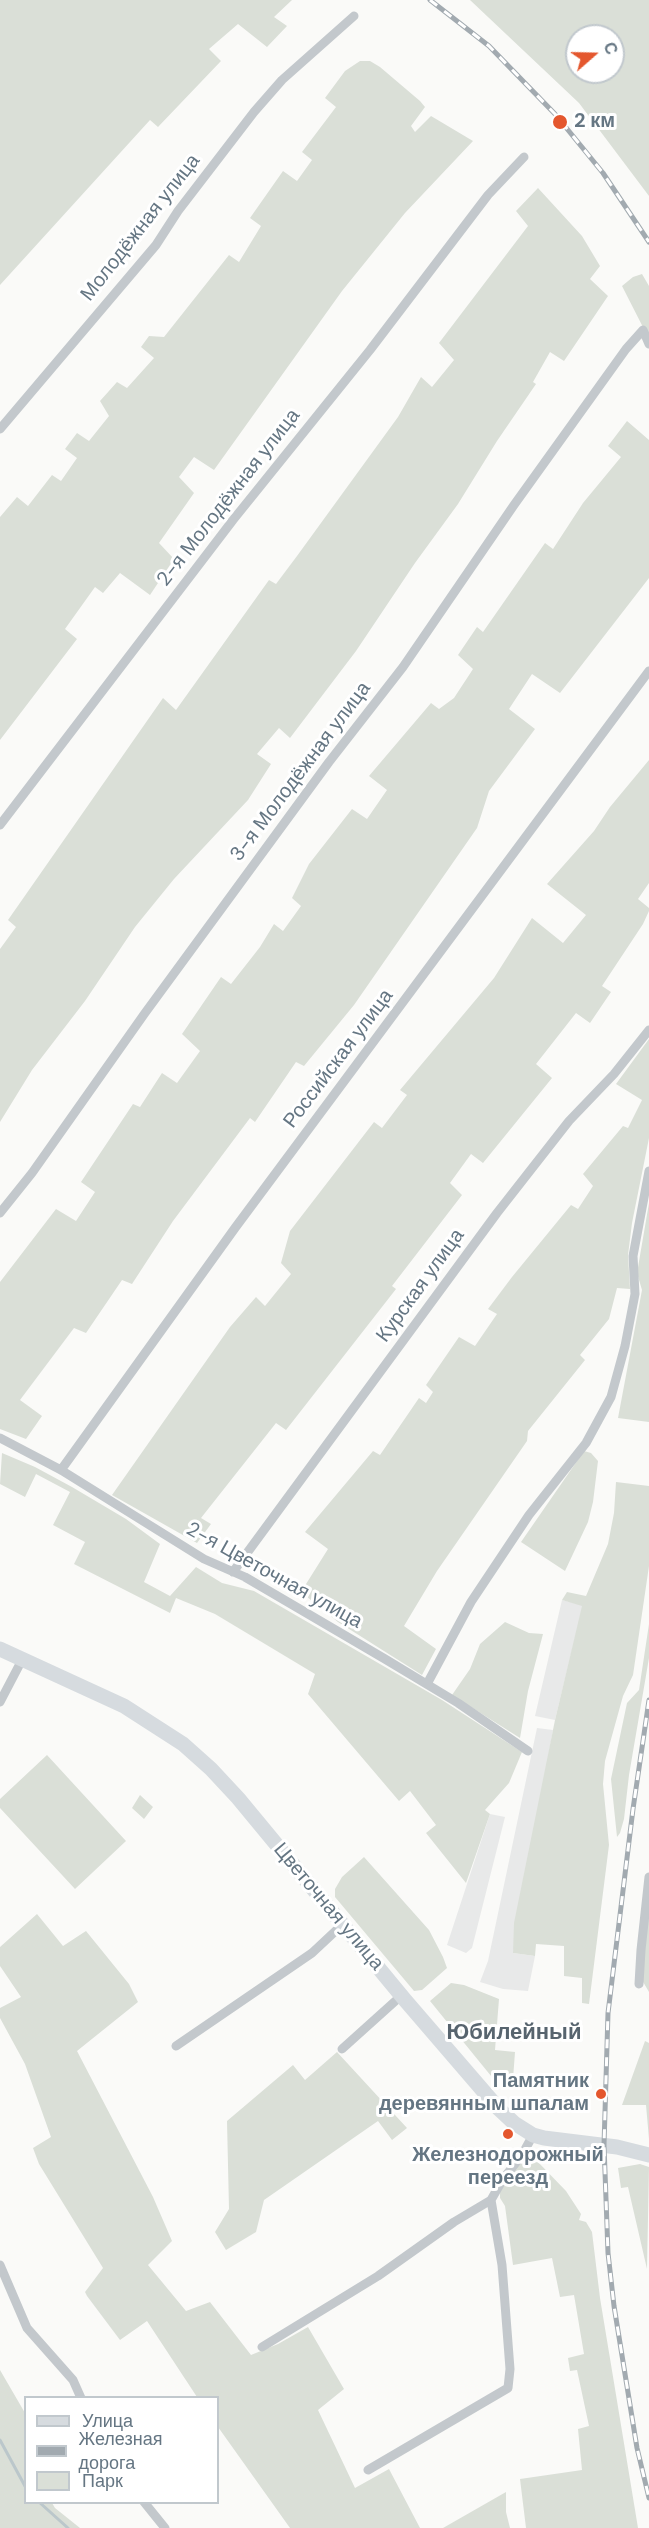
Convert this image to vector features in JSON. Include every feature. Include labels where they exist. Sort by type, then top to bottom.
[{"type":"main road","name":"Цветочная улица","points":[[0,1649],[124,1706],[183,1744],[211,1769],[238,1798],[498,2108],[514,2122],[533,2135],[617,2147],[649,2155]]},
{"type":"street","name":"Молодёжная улица","points":[[0,429],[156,245],[178,211],[254,112],[282,80],[354,16]]},
{"type":"street","name":"2-я Молодёжная улица","points":[[0,825],[233,520],[370,350],[488,195],[524,157]]},
{"type":"street","name":"3-я Молодёжная улица","points":[[0,1213],[32,1173],[145,1013],[329,762],[403,668],[514,505],[626,349],[643,330],[649,344]]},
{"type":"street","name":"Российская улица","points":[[61,1470],[242,1219],[649,671]]},
{"type":"street","name":"Курская улица","points":[[233,1572],[496,1213],[569,1121],[614,1074],[649,1030]]},
{"type":"street","points":[[427,1684],[471,1602],[529,1515],[586,1443],[612,1398],[626,1346],[634,1294],[633,1256],[649,1171]]},
{"type":"street","name":"2-я Цветочная улица","points":[[0,1438],[61,1470],[204,1559],[233,1572],[427,1684],[528,1751]]},
{"type":"street","points":[[0,1702],[23,1658]]},
{"type":"street","points":[[639,1984],[640,1950],[649,1877]]},
{"type":"street","points":[[176,2046],[312,1953],[343,1924]]},
{"type":"street","points":[[342,2049],[402,1995]]},
{"type":"street","points":[[262,2347],[378,2276],[454,2222],[491,2200],[533,2135]]},
{"type":"street","points":[[368,2470],[508,2388],[510,2369],[502,2265],[491,2200]]},
{"type":"street","points":[[0,2265],[27,2328],[73,2380],[81,2396]]},
{"type":"street","points":[[146,2504],[165,2528]]},
{"type":"shaded area","points":[[562,1600],[583,1605],[555,1720],[535,1716]]},
{"type":"shaded area","points":[[537,1728],[553,1730],[513,1953],[535,1956],[528,1991],[503,1989],[480,1982],[488,1961]]},
{"type":"shaded area","points":[[490,1814],[505,1817],[472,1948],[466,1953],[447,1945]]},
{"type":"green space","points":[[0,0],[292,0],[274,17],[287,26],[267,47],[238,24],[209,49],[221,61],[158,127],[150,120],[0,285]]},
{"type":"green space","points":[[470,0],[649,0],[649,196],[579,103]]},
{"type":"green space","points":[[360,61],[370,61],[380,67],[425,107],[411,126],[415,132],[431,116],[473,141],[405,213],[342,291],[214,470],[194,457],[179,477],[194,493],[159,543],[174,559],[150,595],[120,573],[103,593],[95,587],[65,629],[77,639],[0,740],[0,517],[17,497],[28,506],[52,475],[61,481],[77,458],[65,449],[77,433],[89,441],[109,416],[100,401],[117,382],[127,388],[154,358],[141,347],[149,336],[164,337],[229,255],[239,262],[261,226],[250,218],[283,171],[297,181],[312,160],[302,152],[336,107],[325,98],[345,71]]},
{"type":"green space","points":[[538,188],[582,236],[600,266],[590,279],[608,296],[564,361],[550,352],[533,382],[536,384],[458,504],[356,651],[290,738],[279,728],[257,754],[271,764],[248,800],[174,879],[135,927],[85,1001],[32,1070],[0,1122],[0,949],[16,927],[8,920],[163,698],[176,710],[269,580],[276,584],[297,556],[398,417],[421,377],[432,387],[454,360],[439,343],[528,226],[516,211]]},
{"type":"green space","points":[[642,274],[649,286],[649,339],[622,286],[633,277]]},
{"type":"green space","points":[[627,421],[649,440],[649,578],[560,693],[532,674],[509,709],[535,729],[489,791],[477,828],[354,1005],[304,1066],[296,1062],[255,1122],[250,1118],[173,1221],[132,1284],[122,1280],[86,1333],[74,1328],[20,1400],[42,1416],[26,1439],[0,1429],[0,1282],[56,1209],[76,1221],[95,1192],[81,1182],[133,1104],[140,1107],[162,1073],[177,1083],[200,1051],[182,1034],[221,977],[231,984],[260,947],[274,924],[283,931],[301,906],[292,898],[309,864],[352,809],[367,819],[387,790],[369,776],[431,703],[439,709],[454,698],[473,669],[458,655],[477,627],[483,632],[545,543],[553,549],[583,503],[621,457],[608,446]]},
{"type":"green space","points":[[649,760],[649,883],[638,899],[649,908],[649,911],[643,924],[602,986],[611,992],[590,1023],[576,1013],[536,1064],[552,1078],[483,1163],[471,1154],[450,1183],[462,1195],[392,1286],[396,1289],[286,1430],[276,1423],[201,1518],[211,1524],[197,1543],[112,1495],[230,1327],[256,1297],[265,1306],[291,1274],[281,1263],[290,1231],[374,1122],[382,1128],[407,1095],[400,1090],[494,978],[532,918],[563,943],[586,915],[547,884],[594,831],[610,807]]},
{"type":"green space","points":[[649,1039],[649,1138],[632,1223],[628,1255],[630,1289],[617,1288],[609,1319],[580,1355],[585,1360],[528,1431],[527,1441],[437,1571],[404,1626],[436,1649],[422,1675],[338,1622],[301,1592],[328,1549],[305,1532],[373,1451],[380,1455],[419,1398],[426,1403],[433,1392],[426,1385],[459,1337],[475,1346],[497,1314],[488,1309],[512,1277],[571,1205],[578,1209],[593,1186],[583,1174],[623,1126],[628,1128],[642,1100],[616,1084]]},
{"type":"green space","points":[[649,1203],[649,1422],[618,1418],[642,1290],[637,1273]]},
{"type":"green space","points":[[584,1451],[591,1453],[598,1461],[593,1502],[588,1522],[565,1571],[521,1542]]},
{"type":"green space","points":[[2,1453],[35,1467],[72,1487],[126,1519],[160,1544],[144,1582],[170,1596],[196,1567],[222,1583],[254,1591],[442,1700],[522,1752],[509,1783],[485,1810],[490,1814],[466,1883],[426,1833],[436,1825],[410,1791],[399,1801],[308,1694],[315,1674],[215,1614],[176,1598],[170,1613],[74,1564],[85,1542],[53,1525],[70,1492],[36,1474],[25,1497],[0,1484]]},
{"type":"green space","points":[[616,1482],[649,1486],[649,1566],[633,1675],[623,1696],[605,1761],[603,1784],[609,1845],[589,2004],[582,2003],[582,1978],[564,1976],[564,1946],[536,1944],[535,1956],[513,1953],[514,1923],[555,1720],[582,1606],[562,1600],[567,1592],[586,1596],[608,1544],[614,1513]]},
{"type":"green space","points":[[505,1622],[529,1633],[543,1634],[528,1691],[520,1738],[452,1695],[470,1669],[480,1644]]},
{"type":"green space","points":[[649,1624],[649,1658],[629,1775],[624,1819],[617,1837],[611,1779],[627,1703],[639,1690]]},
{"type":"green space","points":[[47,1755],[126,1841],[75,1889],[0,1808],[0,1799]]},
{"type":"green space","points":[[140,1795],[153,1807],[144,1819],[132,1808]]},
{"type":"green space","points":[[364,1857],[429,1930],[443,1957],[447,1968],[422,1990],[414,1991],[335,1897],[335,1889],[342,1877]]},
{"type":"green space","points":[[649,1905],[649,1992],[642,1980]]},
{"type":"green space","points":[[37,1914],[63,1946],[86,1931],[129,1984],[138,2002],[77,2051],[153,2197],[172,2241],[148,2265],[186,2311],[210,2302],[251,2355],[278,2344],[308,2327],[344,2389],[318,2410],[355,2488],[389,2469],[420,2528],[290,2528],[219,2428],[219,2396],[196,2396],[147,2321],[120,2340],[87,2296],[85,2292],[103,2268],[39,2164],[33,2148],[51,2137],[25,2064],[0,2018],[0,2008],[21,1997],[0,1966],[0,1947]]},
{"type":"green space","points":[[451,1983],[464,1985],[499,1999],[495,2050],[515,2052],[513,2079],[500,2087],[430,2001]]},
{"type":"green space","points":[[645,2041],[649,2043],[649,2139],[646,2105],[622,2105]]},
{"type":"green space","points":[[337,2052],[407,2128],[392,2140],[378,2121],[264,2200],[256,2232],[226,2250],[215,2232],[229,2209],[227,2121],[293,2065],[305,2080]]},
{"type":"green space","points":[[538,2162],[566,2191],[581,2214],[579,2220],[586,2222],[592,2232],[600,2298],[638,2528],[526,2528],[520,2479],[582,2470],[578,2429],[589,2426],[577,2370],[570,2371],[568,2358],[584,2354],[574,2295],[560,2297],[552,2258],[513,2265],[505,2206],[500,2198],[500,2189],[519,2164]]},
{"type":"green space","points":[[640,2164],[649,2167],[647,2269],[628,2187],[621,2188],[618,2168]]},
{"type":"green space","points":[[0,2370],[24,2411],[24,2504],[53,2504],[80,2528],[0,2528]]},
{"type":"green space","points":[[506,2492],[506,2512],[510,2528],[443,2528]]},
{"type":"waterway","points":[[0,2440],[24,2484]]},
{"type":"waterway","points":[[41,2504],[68,2528]]},
{"type":"railway","points":[[430,0],[489,46],[555,114],[603,173],[649,242]]},
{"type":"railway","points":[[649,1700],[608,2013],[604,2145],[608,2253],[614,2306],[637,2448],[649,2498]]},
{"type":"place","name":"2 км","points":[[560,122]]},
{"type":"place","name":"Памятник деревянным шпалам","points":[[601,2094]]},
{"type":"place","name":"Железнодорожный переезд","points":[[508,2134]]},
{"type":"district","name":"Юбилейный","points":[[514,2033]]}]
